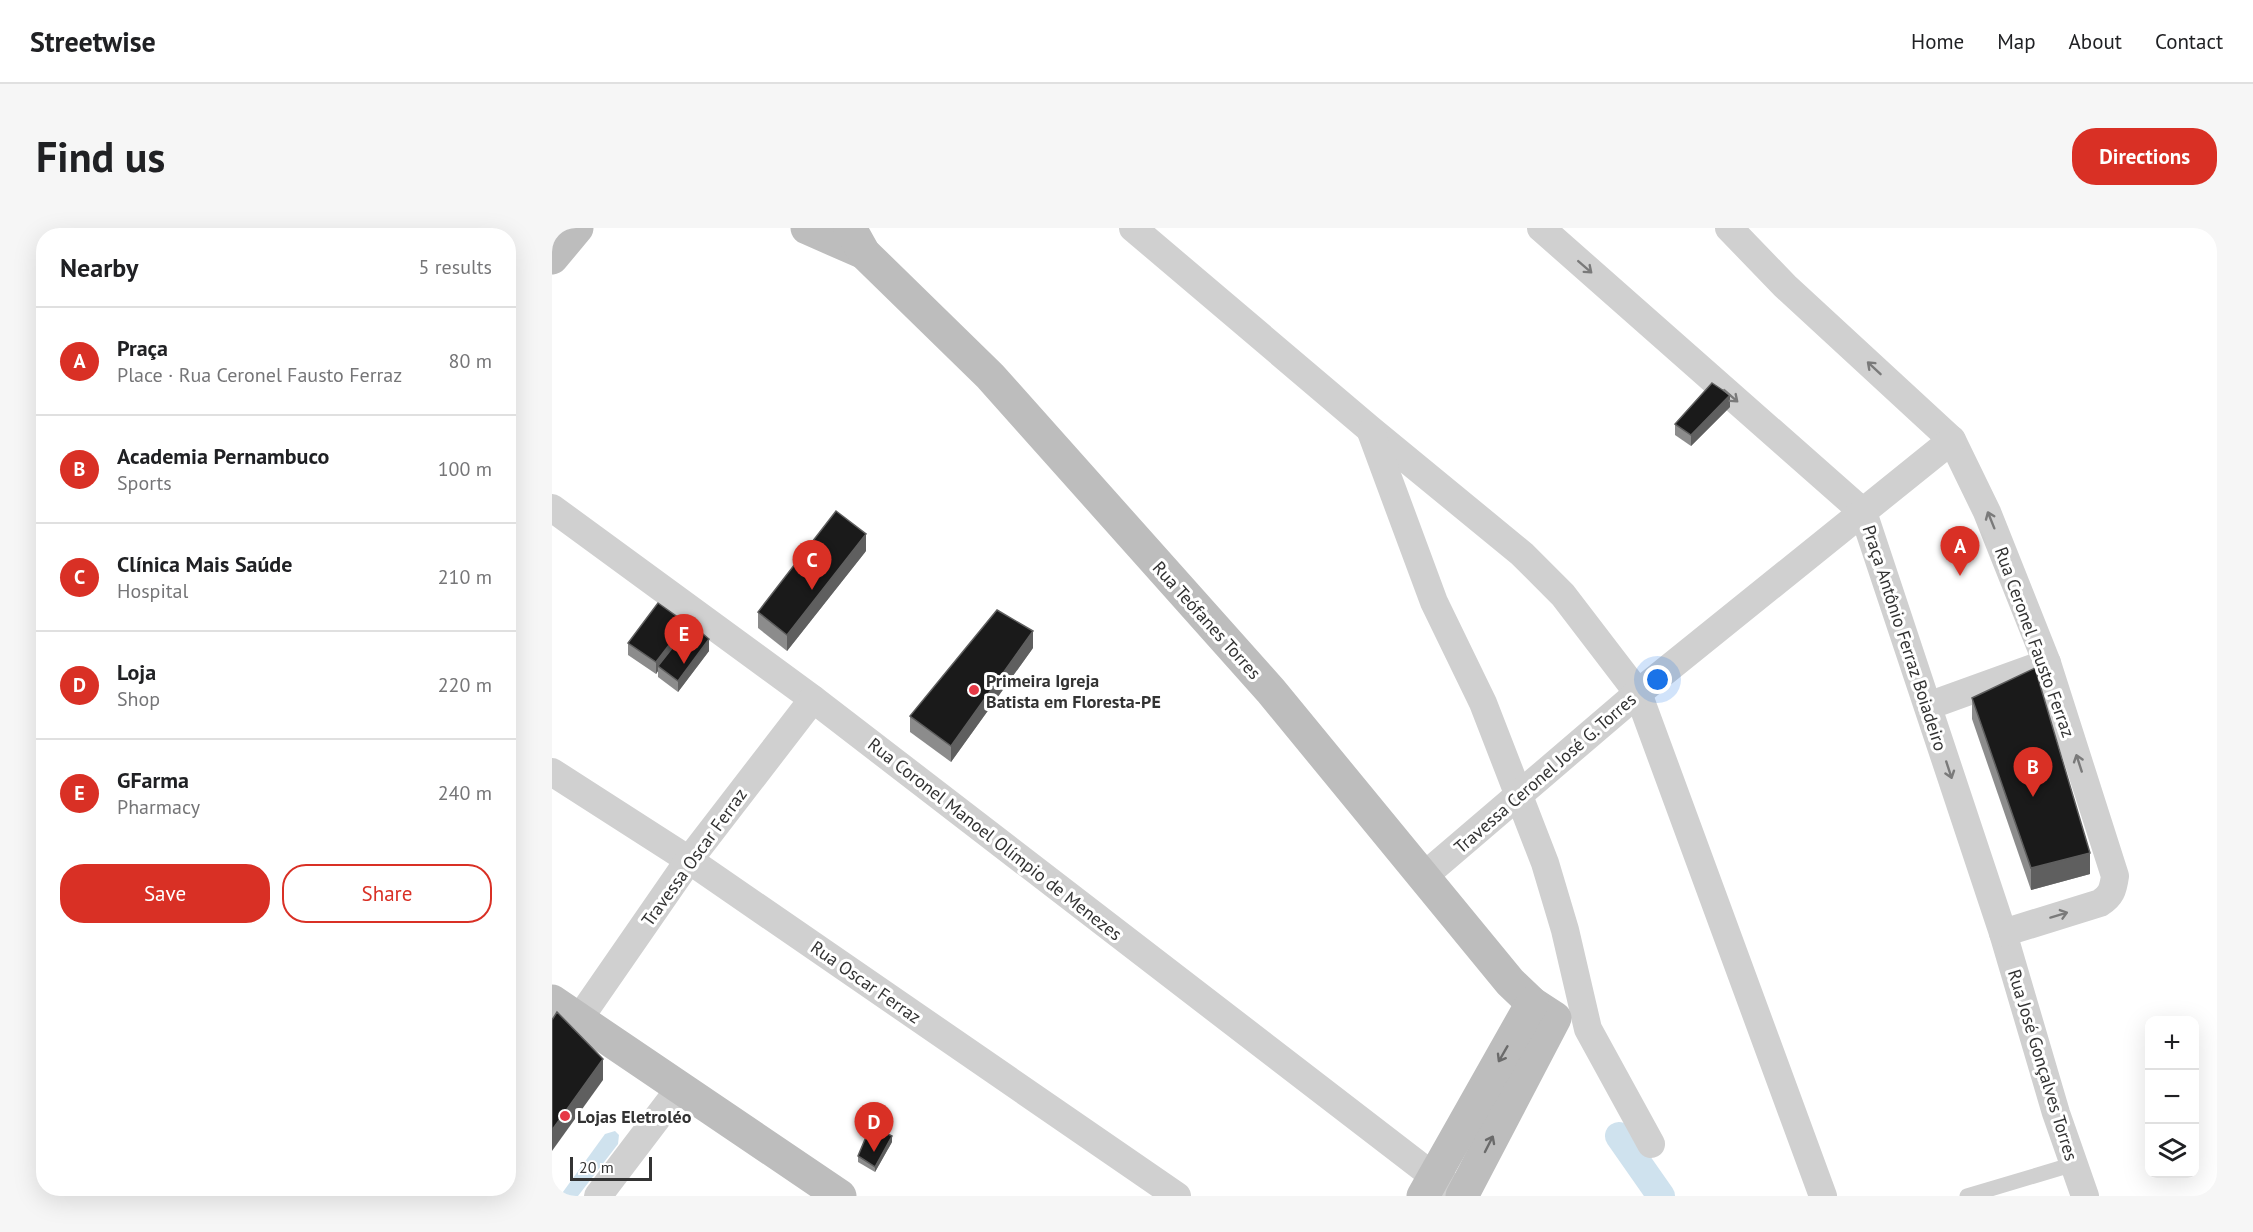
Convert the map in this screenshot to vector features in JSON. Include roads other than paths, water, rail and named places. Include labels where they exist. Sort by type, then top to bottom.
[{"type":"street","points":[[552,258],[577,228]]},
{"type":"street","points":[[807,228],[857,240]]},
{"type":"street","points":[[1133,228],[1371,430],[1522,554],[1563,595],[1638,693],[1823,1196]]},
{"type":"street","name":"Praça Antônio Ferraz Boiadeiro","points":[[1542,228],[1863,512],[2003,933]]},
{"type":"street","name":"Rua Ceronel Fausto Ferraz","points":[[1729,228],[1785,286],[1952,440],[1987,512],[2047,663],[2115,876],[2113,889],[2109,897],[2100,903],[2003,933]]},
{"type":"street","name":"Rua Teófanes Torres","points":[[857,240],[990,376],[1271,691],[1492,962],[1544,1011]]},
{"type":"street","points":[[1371,430],[1434,602],[1483,703],[1520,796],[1559,908],[1588,1029],[1651,1144]]},
{"type":"street","name":"Travessa Ceronel José G. Torres","points":[[1424,876],[1638,693],[1952,440]]},
{"type":"street","name":"Rua Coronel Manoel Olímpio de Menezes","points":[[552,508],[813,699],[1428,1186],[1462,1195]]},
{"type":"street","points":[[1928,706],[2047,663]]},
{"type":"street","name":"Travessa Oscar Ferraz","points":[[579,1019],[689,860],[813,699]]},
{"type":"street","name":"Rua Oscar Ferraz","points":[[552,772],[689,860],[1177,1196]]},
{"type":"street","name":"Rua José Gonçalves Torres","points":[[2003,933],[2085,1196]]},
{"type":"street","points":[[552,1001],[680,1088],[825,1192]]},
{"type":"street","points":[[1544,1011],[1588,1029]]},
{"type":"street","points":[[1428,1186],[1544,1011]]},
{"type":"street","points":[[1462,1195],[1544,1011]]},
{"type":"street","points":[[598,1196],[680,1088]]},
{"type":"lane","points":[[1967,1196],[2074,1164]]},
{"type":"water","points":[[615,1131],[619,1135],[618,1144],[578,1196],[560,1196],[605,1134]]},
{"type":"waterway","points":[[1619,1136],[1661,1196]]},
{"type":"place","name":"Praça","points":[[1960,576]]},
{"type":"place","name":"Clínica Mais Saúde","points":[[812,590]]},
{"type":"place","name":"GFarma","points":[[684,664]]},
{"type":"place","name":"Primeira Igreja Batista em Floresta-PE","points":[[974,690]]},
{"type":"place","name":"Academia Pernambuco","points":[[2033,797]]},
{"type":"place","name":"Lojas Eletroléo","points":[[565,1116]]},
{"type":"place","name":"Loja","points":[[874,1152]]}]
